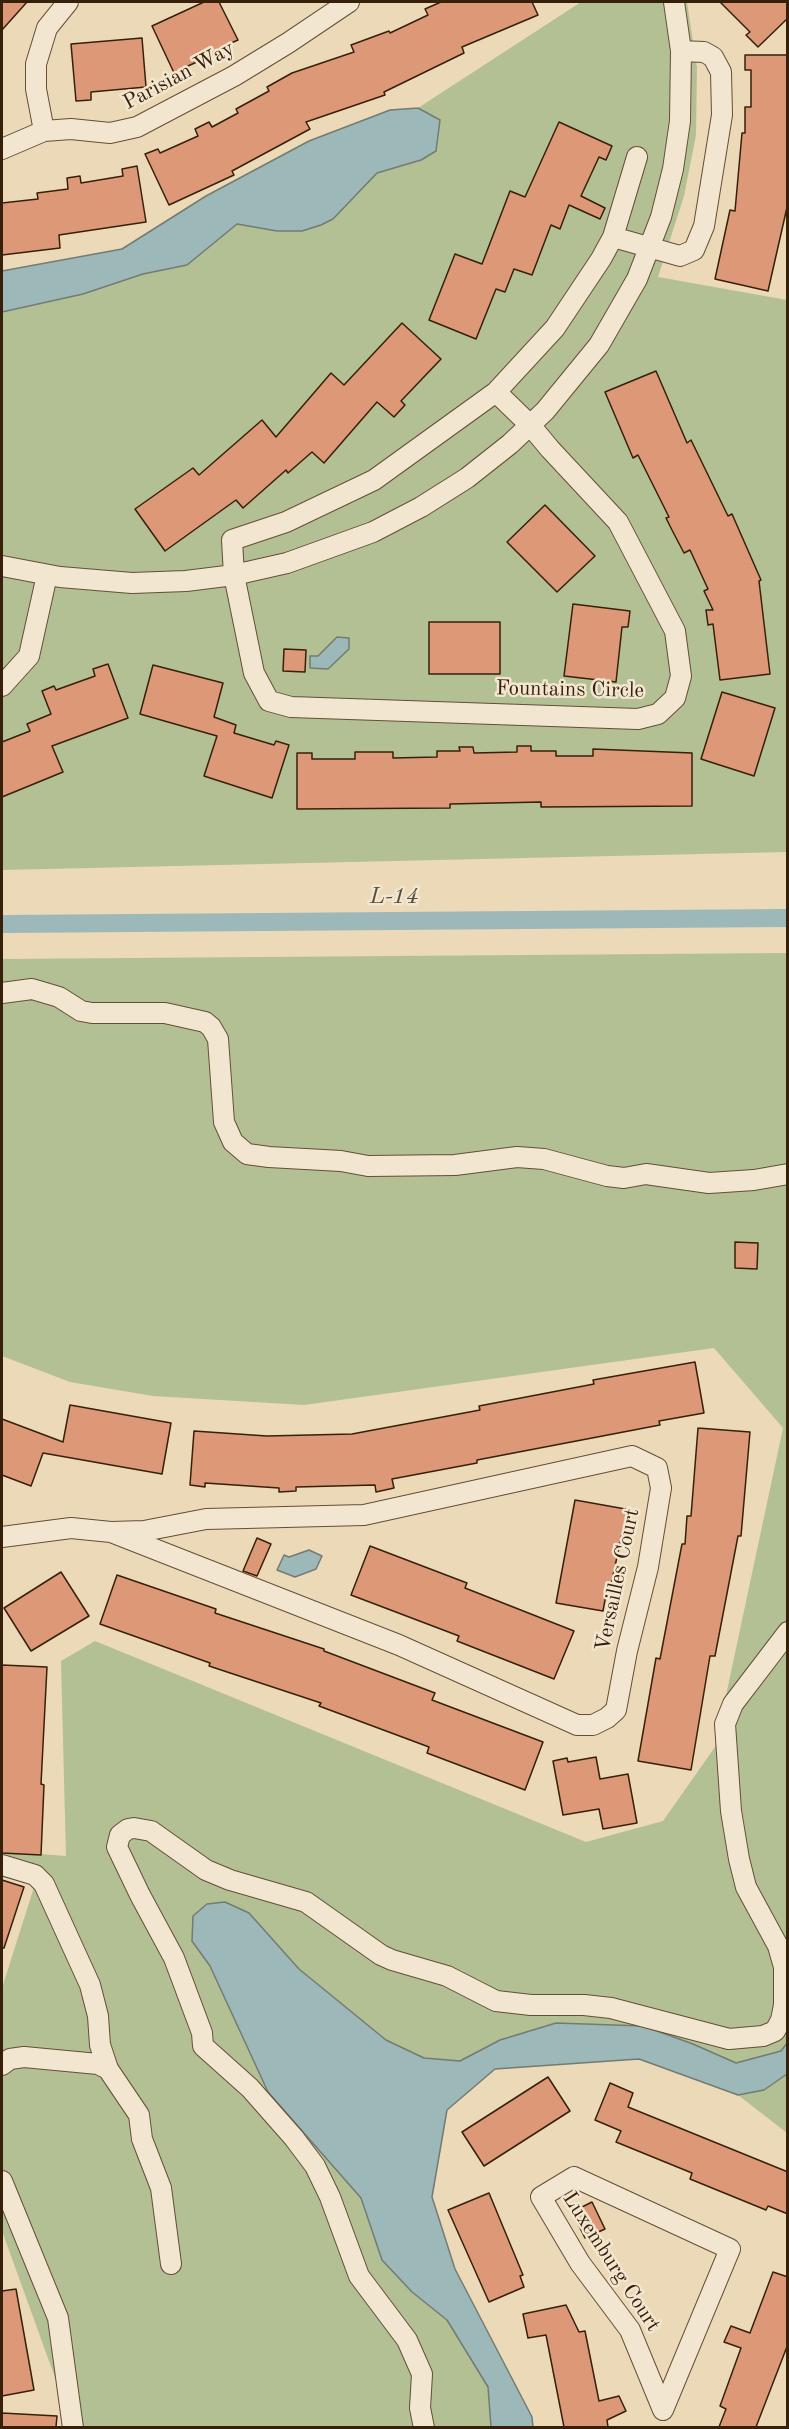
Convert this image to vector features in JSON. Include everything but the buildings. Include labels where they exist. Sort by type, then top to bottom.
[{"type":"street","points":[[2,149],[44,131],[36,89],[36,64],[47,28],[68,2]]},
{"type":"street","name":"Parisian Way","points":[[44,131],[70,129],[110,133],[137,128],[234,76],[349,2]]},
{"type":"street","points":[[2,566],[47,575],[132,583],[186,581],[234,575],[287,563],[373,532],[421,507],[467,478],[530,425],[569,384],[599,345],[637,279],[661,217],[673,170],[680,121],[681,51],[674,2]]},
{"type":"street","points":[[613,237],[680,256],[694,250],[704,226],[722,115],[721,72],[713,57],[704,52],[681,51]]},
{"type":"street","points":[[496,392],[555,328],[601,259],[613,237],[637,157]]},
{"type":"street","name":"Fountains Circle","points":[[496,392],[530,425],[618,522],[675,631],[681,676],[675,698],[658,714],[638,719],[291,707],[269,701],[254,673],[234,575],[232,540],[286,522],[374,480],[496,392]]},
{"type":"street","points":[[2,686],[28,657],[47,575]]},
{"type":"street","points":[[2,993],[33,990],[45,992],[81,1011],[165,1013],[205,1022],[218,1039],[224,1122],[233,1142],[247,1154],[341,1161],[368,1166],[456,1165],[517,1157],[544,1159],[607,1176],[624,1178],[646,1174],[709,1183],[754,1180],[788,1174]]},
{"type":"street","name":"Versailles Court","points":[[2,1537],[71,1528],[111,1532],[144,1531],[206,1519],[364,1515],[632,1456],[657,1468],[661,1488],[648,1567],[627,1650],[616,1710],[593,1725],[577,1725],[399,1645],[111,1532]]},
{"type":"street","points":[[424,2427],[420,2408],[422,2374],[407,2340],[359,2276],[330,2197],[315,2166],[250,2088],[203,2046],[202,2033],[174,1958],[117,1847],[120,1835],[134,1828],[151,1831],[206,1870],[230,1880],[306,1902],[381,1955],[447,1976],[496,2001],[531,2005],[611,2008],[729,2039],[782,2037],[784,1967],[778,1946],[746,1887],[739,1860],[731,1811],[724,1733],[727,1715],[733,1704],[788,1632]]},
{"type":"street","points":[[2,1865],[35,1875],[44,1884],[90,1985],[98,2016],[100,2045],[108,2069],[139,2115],[142,2139],[161,2188],[171,2264]]},
{"type":"street","points":[[2,2065],[9,2059],[24,2057],[98,2064],[108,2069]]},
{"type":"street","name":"Luxemburg Court","points":[[574,2177],[730,2249],[663,2419],[630,2330],[609,2298],[580,2263],[541,2197],[574,2177]]},
{"type":"street","points":[[2,2181],[58,2318],[73,2427]]},
{"type":"green space","points":[[581,2],[687,2],[697,68],[696,135],[684,196],[658,277],[787,300],[787,852],[2,870],[2,271],[122,249],[206,196],[309,141],[390,110],[418,108]]},
{"type":"green space","points":[[787,953],[787,2133],[738,2095],[639,2059],[495,2069],[447,2110],[432,2197],[455,2269],[532,2417],[533,2427],[63,2427],[66,2408],[2,2231],[2,1988],[35,1884],[2,1874],[2,1851],[66,1856],[61,1661],[95,1641],[586,1842],[663,1821],[715,1747],[783,1428],[714,1348],[304,1405],[153,1396],[70,1382],[2,1356],[2,959]]},
{"type":"water","points":[[418,108],[440,120],[436,151],[421,160],[377,173],[333,219],[321,225],[302,231],[277,231],[237,224],[187,265],[143,274],[83,294],[2,312],[2,271],[122,249],[206,196],[309,141],[390,110]]},
{"type":"water","points":[[337,637],[349,638],[349,649],[328,669],[310,668],[310,656],[318,656]]},
{"type":"water","points":[[309,1550],[322,1556],[316,1569],[295,1577],[277,1570],[284,1555],[289,1557]]},
{"type":"water","points":[[225,1902],[249,1913],[299,1969],[386,2040],[424,2058],[460,2061],[500,2040],[556,2023],[643,2026],[736,2063],[781,2051],[787,2043],[787,2074],[764,2090],[738,2095],[639,2059],[495,2069],[447,2110],[432,2197],[455,2269],[532,2417],[533,2427],[491,2427],[488,2387],[447,2320],[412,2292],[382,2260],[361,2198],[268,2092],[210,1966],[192,1941],[193,1916],[207,1904]]},
{"type":"waterway","name":"L-14","points":[[2,924],[788,918]]}]
